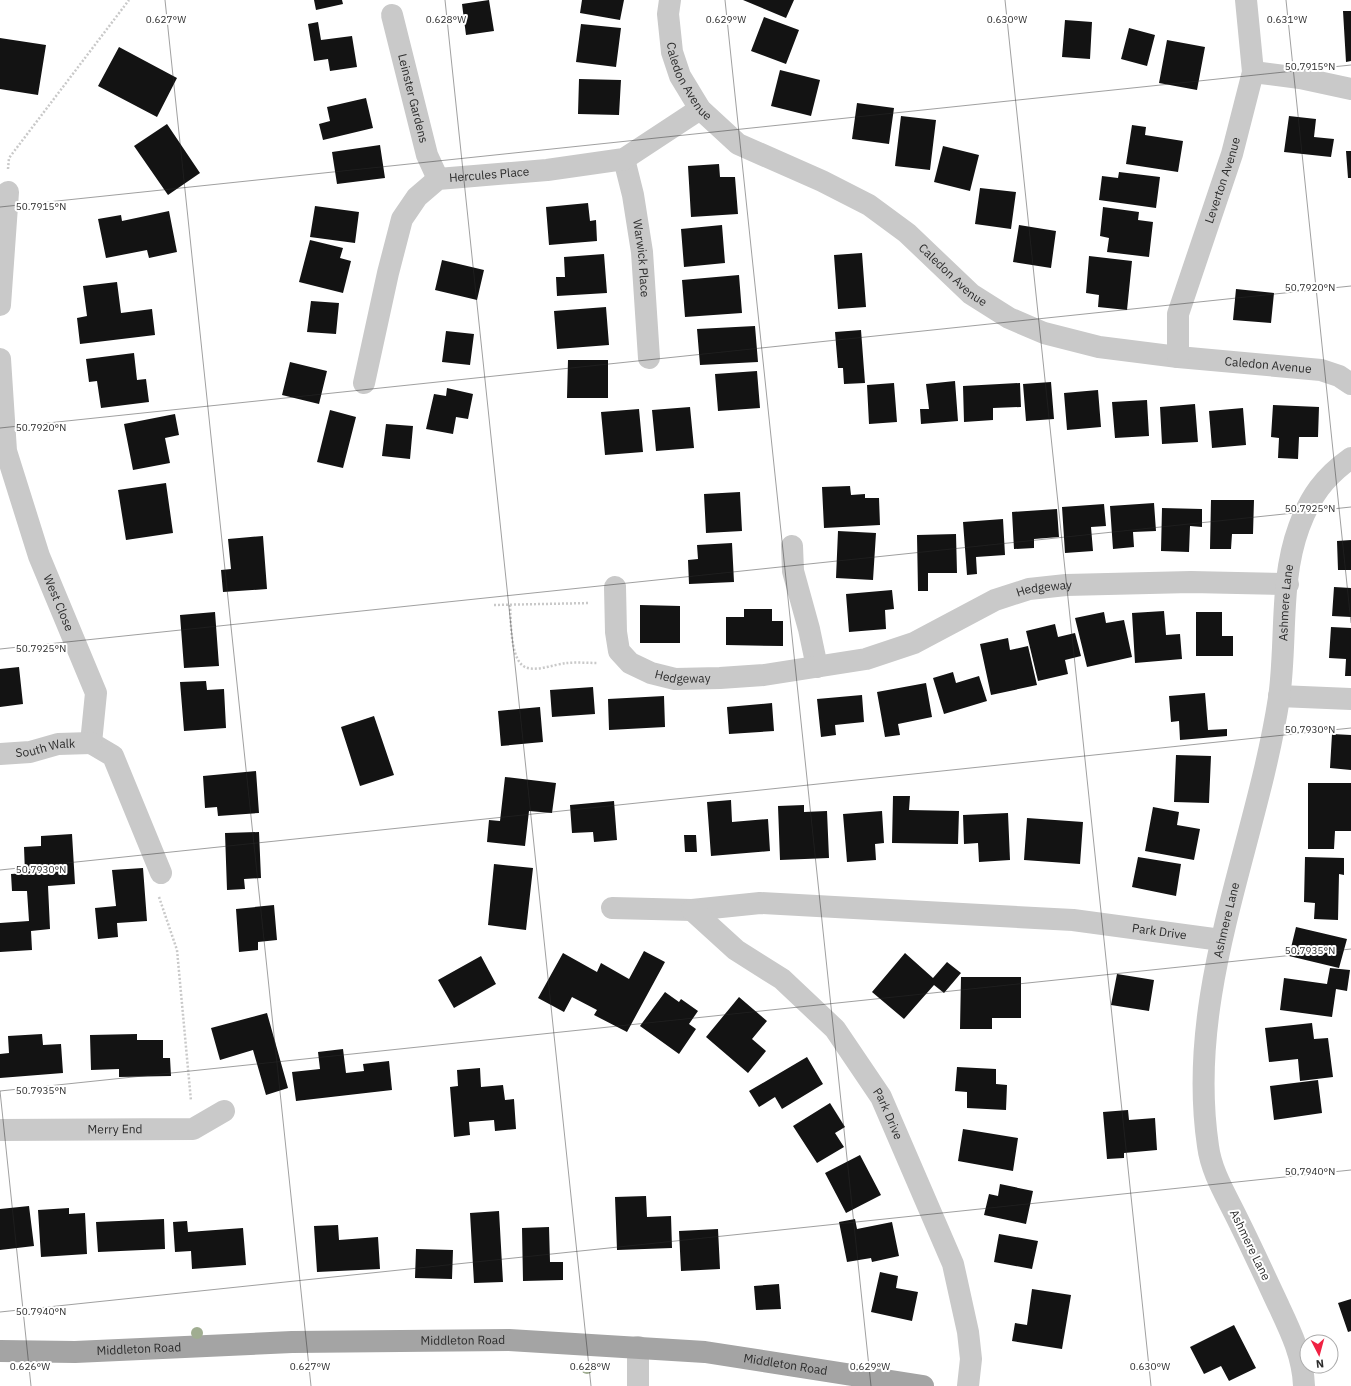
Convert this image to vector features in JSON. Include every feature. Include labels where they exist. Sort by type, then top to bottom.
[{"type":"main road","name":"Middleton Road","points":[[0,1351],[75,1352],[292,1342],[510,1340],[705,1352],[923,1386]]},
{"type":"street","name":"Caledon Avenue","points":[[670,0],[668,14],[672,52],[680,76],[700,109],[738,144],[822,181],[868,205],[907,233],[971,294],[1009,318],[1044,333],[1099,347],[1178,357],[1321,370],[1339,376],[1351,384]]},
{"type":"street","name":"Leverton Avenue","points":[[1178,357],[1178,314],[1232,154],[1252,72],[1246,0]]},
{"type":"street","name":"Leinster Gardens","points":[[392,15],[427,155],[438,179]]},
{"type":"street","points":[[1252,72],[1300,78],[1351,89]]},
{"type":"street","name":"Hercules Place","points":[[364,383],[388,273],[402,219],[417,197],[438,179],[547,170],[624,159],[700,109]]},
{"type":"street","name":"Warwick Place","points":[[624,159],[642,252],[649,358]]},
{"type":"street","points":[[0,305],[8,192]]},
{"type":"street","name":"West Close","points":[[0,359],[6,451],[39,556],[96,693],[91,743]]},
{"type":"street","name":"Ashmere Lane","points":[[1304,1386],[1298,1350],[1257,1257],[1217,1180],[1208,1148],[1204,1112],[1203,1071],[1206,1017],[1220,940],[1264,773],[1279,696],[1292,553],[1299,528],[1313,496],[1338,467],[1351,458]]},
{"type":"street","points":[[792,546],[793,571],[809,629],[817,667]]},
{"type":"street","name":"Hedgeway","points":[[615,595],[618,651],[630,663],[651,673],[675,679],[720,678],[756,675],[866,660],[914,643],[995,600],[1028,589],[1066,585],[1183,582],[1288,584]]},
{"type":"street","points":[[1279,696],[1351,699]]},
{"type":"street","points":[[91,743],[113,756],[161,873]]},
{"type":"street","name":"South Walk","points":[[0,754],[30,752],[58,744],[91,743]]},
{"type":"street","name":"Park Drive","points":[[612,908],[692,910],[760,902],[1073,920],[1220,940]]},
{"type":"street","name":"Park Drive","points":[[692,910],[736,950],[782,979],[835,1029],[881,1097],[953,1264],[968,1332],[971,1359],[968,1386]]},
{"type":"street","name":"Merry End","points":[[0,1130],[193,1129],[224,1111]]},
{"type":"street","points":[[638,1348],[638,1386]]},
{"type":"path","points":[[8,192],[9,158],[129,0]]},
{"type":"path","points":[[494,605],[615,595]]},
{"type":"path","points":[[510,604],[515,651],[517,659],[522,665],[529,668],[542,668],[554,664],[568,663],[630,663]]},
{"type":"path","points":[[161,873],[157,890],[177,950],[193,1129]]},
{"type":"building","points":[[314,0],[342,0],[343,4],[316,10]]},
{"type":"building","points":[[489,0],[494,31],[466,35],[462,4]]},
{"type":"building","points":[[582,0],[624,0],[620,20],[580,13]]},
{"type":"building","points":[[743,0],[794,0],[786,18]]},
{"type":"building","points":[[1343,11],[1351,11],[1351,61],[1346,62]]},
{"type":"building","points":[[764,17],[799,30],[786,64],[751,51]]},
{"type":"building","points":[[1065,20],[1092,22],[1090,59],[1062,57]]},
{"type":"building","points":[[318,22],[321,40],[352,36],[357,67],[330,71],[328,59],[314,61],[308,24]]},
{"type":"building","points":[[581,24],[621,28],[616,67],[576,62]]},
{"type":"building","points":[[1129,28],[1155,35],[1147,66],[1121,59]]},
{"type":"building","points":[[0,38],[46,45],[38,95],[0,89]]},
{"type":"building","points":[[1167,40],[1205,47],[1197,90],[1159,83]]},
{"type":"building","points":[[119,47],[177,78],[157,117],[98,86]]},
{"type":"building","points":[[780,70],[820,80],[811,116],[771,106]]},
{"type":"building","points":[[579,79],[621,80],[619,115],[578,114]]},
{"type":"building","points":[[366,98],[373,128],[323,140],[319,124],[330,121],[327,107]]},
{"type":"building","points":[[857,103],[894,108],[889,144],[852,139]]},
{"type":"building","points":[[901,116],[936,120],[930,170],[895,166]]},
{"type":"building","points":[[1289,116],[1316,119],[1314,137],[1334,139],[1331,157],[1284,152]]},
{"type":"building","points":[[167,124],[200,173],[168,195],[134,146]]},
{"type":"building","points":[[1132,125],[1146,127],[1145,135],[1183,141],[1178,172],[1126,164]]},
{"type":"building","points":[[380,145],[385,178],[337,184],[332,152]]},
{"type":"building","points":[[943,146],[979,155],[970,191],[934,182]]},
{"type":"building","points":[[1346,151],[1351,151],[1351,178],[1348,178]]},
{"type":"building","points":[[719,164],[720,177],[735,177],[738,214],[691,217],[688,166]]},
{"type":"building","points":[[1119,172],[1160,177],[1156,208],[1099,200],[1102,176],[1118,178]]},
{"type":"building","points":[[980,188],[1016,192],[1011,229],[975,224]]},
{"type":"building","points":[[588,203],[590,221],[596,220],[597,241],[549,245],[546,207]]},
{"type":"building","points":[[315,206],[359,212],[355,243],[310,237]]},
{"type":"building","points":[[1103,207],[1139,212],[1138,220],[1153,222],[1149,257],[1107,252],[1109,238],[1100,236]]},
{"type":"building","points":[[169,211],[177,252],[149,258],[147,250],[106,258],[98,219],[121,215],[122,221]]},
{"type":"building","points":[[722,225],[725,263],[684,267],[681,229]]},
{"type":"building","points":[[1019,225],[1056,231],[1051,268],[1013,262]]},
{"type":"building","points":[[310,240],[343,248],[340,258],[351,261],[343,293],[299,282]]},
{"type":"building","points":[[862,253],[866,307],[838,309],[834,255]]},
{"type":"building","points":[[604,254],[607,293],[557,296],[556,277],[565,277],[564,257]]},
{"type":"building","points":[[1089,256],[1132,261],[1127,310],[1098,307],[1099,295],[1086,293]]},
{"type":"building","points":[[442,260],[484,270],[477,300],[435,290]]},
{"type":"building","points":[[739,275],[742,313],[685,317],[682,280]]},
{"type":"building","points":[[117,282],[121,313],[152,309],[155,335],[80,344],[77,318],[87,316],[83,286]]},
{"type":"building","points":[[1236,289],[1274,293],[1271,323],[1233,320]]},
{"type":"building","points":[[311,301],[339,303],[336,334],[307,332]]},
{"type":"building","points":[[606,307],[609,345],[557,349],[554,311]]},
{"type":"building","points":[[755,326],[758,362],[700,365],[697,329]]},
{"type":"building","points":[[861,330],[865,383],[844,384],[843,368],[838,368],[835,332]]},
{"type":"building","points":[[446,331],[474,334],[470,365],[442,362]]},
{"type":"building","points":[[134,353],[137,380],[146,379],[149,402],[101,408],[97,381],[89,382],[86,359]]},
{"type":"building","points":[[568,360],[608,360],[608,398],[567,398]]},
{"type":"building","points":[[290,362],[327,371],[319,404],[282,395]]},
{"type":"building","points":[[757,371],[760,408],[718,411],[715,374]]},
{"type":"building","points":[[955,381],[958,421],[921,424],[920,409],[929,409],[926,384]]},
{"type":"building","points":[[1051,382],[1054,419],[1026,421],[1023,384]]},
{"type":"building","points":[[894,383],[897,422],[869,424],[867,385]]},
{"type":"building","points":[[1020,383],[1021,407],[993,408],[993,420],[964,422],[963,386]]},
{"type":"building","points":[[447,388],[473,394],[468,419],[456,417],[453,434],[426,429],[434,394],[446,396]]},
{"type":"building","points":[[1098,390],[1101,427],[1067,430],[1064,393]]},
{"type":"building","points":[[1147,400],[1149,436],[1115,438],[1112,402]]},
{"type":"building","points":[[1195,404],[1198,442],[1162,444],[1160,407]]},
{"type":"building","points":[[1273,405],[1319,407],[1318,437],[1299,437],[1298,459],[1278,458],[1279,438],[1271,437]]},
{"type":"building","points":[[690,407],[694,448],[656,451],[652,410]]},
{"type":"building","points":[[1243,408],[1246,445],[1212,448],[1209,411]]},
{"type":"building","points":[[639,409],[643,452],[605,455],[601,412]]},
{"type":"building","points":[[330,410],[356,417],[343,468],[317,462]]},
{"type":"building","points":[[175,414],[179,435],[165,438],[170,463],[133,470],[124,424]]},
{"type":"building","points":[[386,424],[413,426],[410,459],[382,456]]},
{"type":"building","points":[[166,483],[173,533],[126,540],[118,490]]},
{"type":"building","points":[[850,486],[851,495],[865,494],[865,498],[879,498],[880,525],[824,528],[822,487]]},
{"type":"building","points":[[740,492],[742,531],[706,533],[704,494]]},
{"type":"building","points":[[1211,500],[1254,500],[1253,534],[1232,534],[1231,549],[1210,549]]},
{"type":"building","points":[[1154,503],[1156,531],[1133,532],[1134,547],[1113,549],[1110,506]]},
{"type":"building","points":[[1104,504],[1106,526],[1091,527],[1093,551],[1065,553],[1062,507]]},
{"type":"building","points":[[1162,508],[1202,509],[1202,527],[1190,526],[1189,552],[1161,551]]},
{"type":"building","points":[[1057,509],[1059,537],[1034,539],[1034,548],[1014,549],[1012,512]]},
{"type":"building","points":[[1003,519],[1005,555],[976,557],[977,574],[967,575],[963,522]]},
{"type":"building","points":[[838,531],[876,533],[873,580],[836,578]]},
{"type":"building","points":[[956,534],[957,573],[928,573],[928,591],[918,591],[917,535]]},
{"type":"building","points":[[263,536],[267,589],[223,592],[221,570],[231,569],[228,539]]},
{"type":"building","points":[[1351,540],[1351,570],[1338,570],[1337,541]]},
{"type":"building","points":[[732,543],[734,582],[689,584],[688,560],[698,559],[697,545]]},
{"type":"building","points":[[1334,587],[1351,588],[1351,617],[1332,616]]},
{"type":"building","points":[[892,590],[894,609],[885,610],[886,629],[849,632],[846,594]]},
{"type":"building","points":[[640,605],[680,606],[680,643],[640,643]]},
{"type":"building","points":[[744,609],[772,609],[772,621],[783,621],[783,646],[726,645],[726,617],[744,617]]},
{"type":"building","points":[[1164,611],[1166,635],[1180,634],[1182,659],[1135,663],[1132,613]]},
{"type":"building","points":[[215,612],[219,666],[184,668],[180,615]]},
{"type":"building","points":[[1104,612],[1106,623],[1124,620],[1132,657],[1087,667],[1075,618]]},
{"type":"building","points":[[1196,612],[1222,612],[1222,636],[1233,636],[1233,656],[1196,656]]},
{"type":"building","points":[[1055,624],[1058,637],[1075,633],[1081,656],[1065,660],[1068,674],[1038,681],[1026,631]]},
{"type":"building","points":[[1331,627],[1351,628],[1351,676],[1345,676],[1346,659],[1329,658]]},
{"type":"building","points":[[1008,638],[1010,650],[1028,646],[1037,685],[991,695],[980,644]]},
{"type":"building","points":[[19,667],[23,704],[0,707],[0,669]]},
{"type":"building","points":[[953,672],[956,683],[979,676],[987,701],[944,714],[933,678]]},
{"type":"building","points":[[206,681],[207,690],[224,689],[226,728],[184,731],[180,682]]},
{"type":"building","points":[[926,683],[932,717],[898,724],[900,735],[885,737],[877,692]]},
{"type":"building","points":[[593,687],[595,714],[552,717],[550,690]]},
{"type":"building","points":[[1205,693],[1208,730],[1227,729],[1227,736],[1180,740],[1179,721],[1171,722],[1169,696]]},
{"type":"building","points":[[862,695],[864,722],[835,725],[836,735],[821,737],[817,699]]},
{"type":"building","points":[[664,696],[665,727],[609,730],[608,699]]},
{"type":"building","points":[[772,703],[774,731],[729,734],[727,707]]},
{"type":"building","points":[[540,707],[543,742],[501,746],[498,711]]},
{"type":"building","points":[[374,716],[394,775],[360,786],[341,727]]},
{"type":"building","points":[[1332,734],[1351,735],[1351,770],[1330,768]]},
{"type":"building","points":[[1176,755],[1211,756],[1209,803],[1174,802]]},
{"type":"building","points":[[256,771],[259,813],[218,816],[217,807],[205,808],[203,776]]},
{"type":"building","points":[[505,777],[556,783],[552,813],[529,811],[525,846],[487,842],[489,820],[500,821]]},
{"type":"building","points":[[1308,783],[1351,783],[1351,831],[1335,831],[1334,849],[1308,849]]},
{"type":"building","points":[[893,796],[910,796],[909,810],[959,811],[958,844],[892,843]]},
{"type":"building","points":[[731,800],[732,822],[768,819],[770,851],[711,856],[707,802]]},
{"type":"building","points":[[614,801],[617,840],[594,842],[593,832],[572,833],[570,805]]},
{"type":"building","points":[[804,805],[804,812],[827,811],[829,858],[780,860],[778,806]]},
{"type":"building","points":[[1153,807],[1179,812],[1177,825],[1200,829],[1194,860],[1145,851]]},
{"type":"building","points":[[882,811],[884,843],[875,844],[876,860],[847,862],[843,814]]},
{"type":"building","points":[[1008,813],[1010,860],[979,862],[978,843],[964,844],[963,815]]},
{"type":"building","points":[[1027,818],[1083,822],[1080,864],[1024,860]]},
{"type":"building","points":[[259,832],[261,878],[244,879],[245,889],[227,890],[225,833]]},
{"type":"building","points":[[72,834],[75,884],[48,886],[50,929],[31,931],[32,950],[0,952],[0,923],[29,921],[27,891],[12,891],[11,874],[25,873],[24,847],[41,846],[41,836]]},
{"type":"building","points":[[684,835],[696,835],[697,852],[685,852]]},
{"type":"building","points":[[1138,857],[1181,864],[1176,896],[1132,887]]},
{"type":"building","points":[[1305,857],[1344,858],[1344,875],[1339,874],[1338,920],[1314,919],[1315,903],[1304,902]]},
{"type":"building","points":[[494,864],[533,868],[526,930],[488,925]]},
{"type":"building","points":[[143,868],[147,921],[117,923],[118,937],[98,939],[95,908],[116,906],[112,870]]},
{"type":"building","points":[[274,905],[277,940],[258,942],[258,950],[239,952],[236,909]]},
{"type":"building","points":[[1296,927],[1347,939],[1339,968],[1289,956]]},
{"type":"building","points":[[644,951],[665,962],[627,1032],[594,1015],[597,1010],[572,997],[564,1012],[538,998],[563,953],[597,972],[601,963],[629,979]]},
{"type":"building","points":[[905,953],[933,978],[947,962],[961,973],[944,993],[934,985],[904,1019],[872,992]]},
{"type":"building","points":[[481,956],[496,984],[454,1008],[438,980]]},
{"type":"building","points":[[1330,968],[1350,970],[1347,991],[1336,989],[1332,1017],[1280,1010],[1284,978],[1327,984]]},
{"type":"building","points":[[1117,974],[1154,980],[1149,1011],[1111,1005]]},
{"type":"building","points":[[961,977],[1021,977],[1021,1018],[992,1018],[992,1029],[960,1029]]},
{"type":"building","points":[[665,992],[679,1002],[681,999],[698,1011],[689,1024],[696,1029],[679,1054],[640,1026]]},
{"type":"building","points":[[739,997],[767,1021],[752,1039],[766,1051],[748,1073],[706,1037]]},
{"type":"building","points":[[267,1013],[288,1088],[266,1095],[253,1050],[220,1060],[211,1028]]},
{"type":"building","points":[[1312,1023],[1314,1039],[1328,1038],[1333,1077],[1300,1081],[1298,1059],[1269,1062],[1265,1028]]},
{"type":"building","points":[[42,1034],[43,1045],[61,1044],[63,1073],[0,1078],[0,1054],[9,1053],[8,1036]]},
{"type":"building","points":[[137,1034],[137,1040],[163,1040],[163,1058],[170,1058],[171,1076],[119,1077],[119,1069],[91,1070],[90,1035]]},
{"type":"building","points":[[343,1049],[346,1073],[364,1071],[363,1064],[389,1061],[392,1090],[296,1101],[292,1072],[320,1069],[318,1052]]},
{"type":"building","points":[[807,1057],[823,1084],[782,1109],[775,1097],[759,1107],[749,1091]]},
{"type":"building","points":[[957,1067],[996,1069],[996,1084],[1007,1085],[1006,1110],[967,1108],[967,1092],[955,1091]]},
{"type":"building","points":[[480,1068],[481,1087],[503,1085],[505,1100],[514,1099],[516,1129],[495,1131],[494,1120],[469,1122],[470,1135],[454,1137],[450,1087],[458,1086],[457,1070]]},
{"type":"building","points":[[1318,1080],[1322,1113],[1274,1120],[1270,1086]]},
{"type":"building","points":[[830,1103],[845,1127],[835,1133],[844,1147],[817,1163],[793,1126]]},
{"type":"building","points":[[1128,1110],[1129,1120],[1155,1118],[1157,1150],[1124,1153],[1124,1158],[1107,1159],[1103,1112]]},
{"type":"building","points":[[963,1129],[1018,1138],[1013,1171],[958,1161]]},
{"type":"building","points":[[860,1155],[881,1195],[846,1213],[825,1173]]},
{"type":"building","points":[[1000,1184],[1033,1191],[1026,1224],[984,1215],[989,1194],[998,1196]]},
{"type":"building","points":[[646,1196],[647,1217],[671,1216],[672,1248],[617,1250],[615,1197]]},
{"type":"building","points":[[29,1206],[34,1246],[0,1250],[0,1209]]},
{"type":"building","points":[[69,1208],[69,1214],[85,1213],[87,1254],[41,1257],[38,1210]]},
{"type":"building","points":[[499,1211],[503,1282],[474,1283],[470,1213]]},
{"type":"building","points":[[164,1219],[165,1249],[98,1252],[96,1222]]},
{"type":"building","points":[[855,1219],[857,1229],[892,1222],[899,1256],[872,1262],[871,1258],[847,1262],[839,1222]]},
{"type":"building","points":[[187,1221],[188,1232],[243,1228],[246,1265],[192,1269],[191,1251],[175,1252],[173,1222]]},
{"type":"building","points":[[338,1225],[339,1240],[378,1237],[380,1269],[317,1272],[314,1226]]},
{"type":"building","points":[[549,1227],[550,1262],[563,1262],[563,1280],[523,1281],[522,1228]]},
{"type":"building","points":[[718,1229],[720,1269],[681,1271],[679,1231]]},
{"type":"building","points":[[999,1234],[1038,1241],[1032,1269],[994,1262]]},
{"type":"building","points":[[416,1249],[453,1250],[452,1279],[415,1278]]},
{"type":"building","points":[[880,1272],[898,1276],[896,1288],[918,1292],[912,1321],[871,1312]]},
{"type":"building","points":[[779,1284],[781,1309],[756,1310],[754,1286]]},
{"type":"building","points":[[1032,1289],[1071,1295],[1062,1349],[1012,1341],[1015,1323],[1027,1325]]},
{"type":"building","points":[[1351,1299],[1351,1331],[1348,1332],[1338,1303]]},
{"type":"building","points":[[1234,1325],[1256,1368],[1229,1381],[1221,1366],[1204,1374],[1190,1347]]}]
